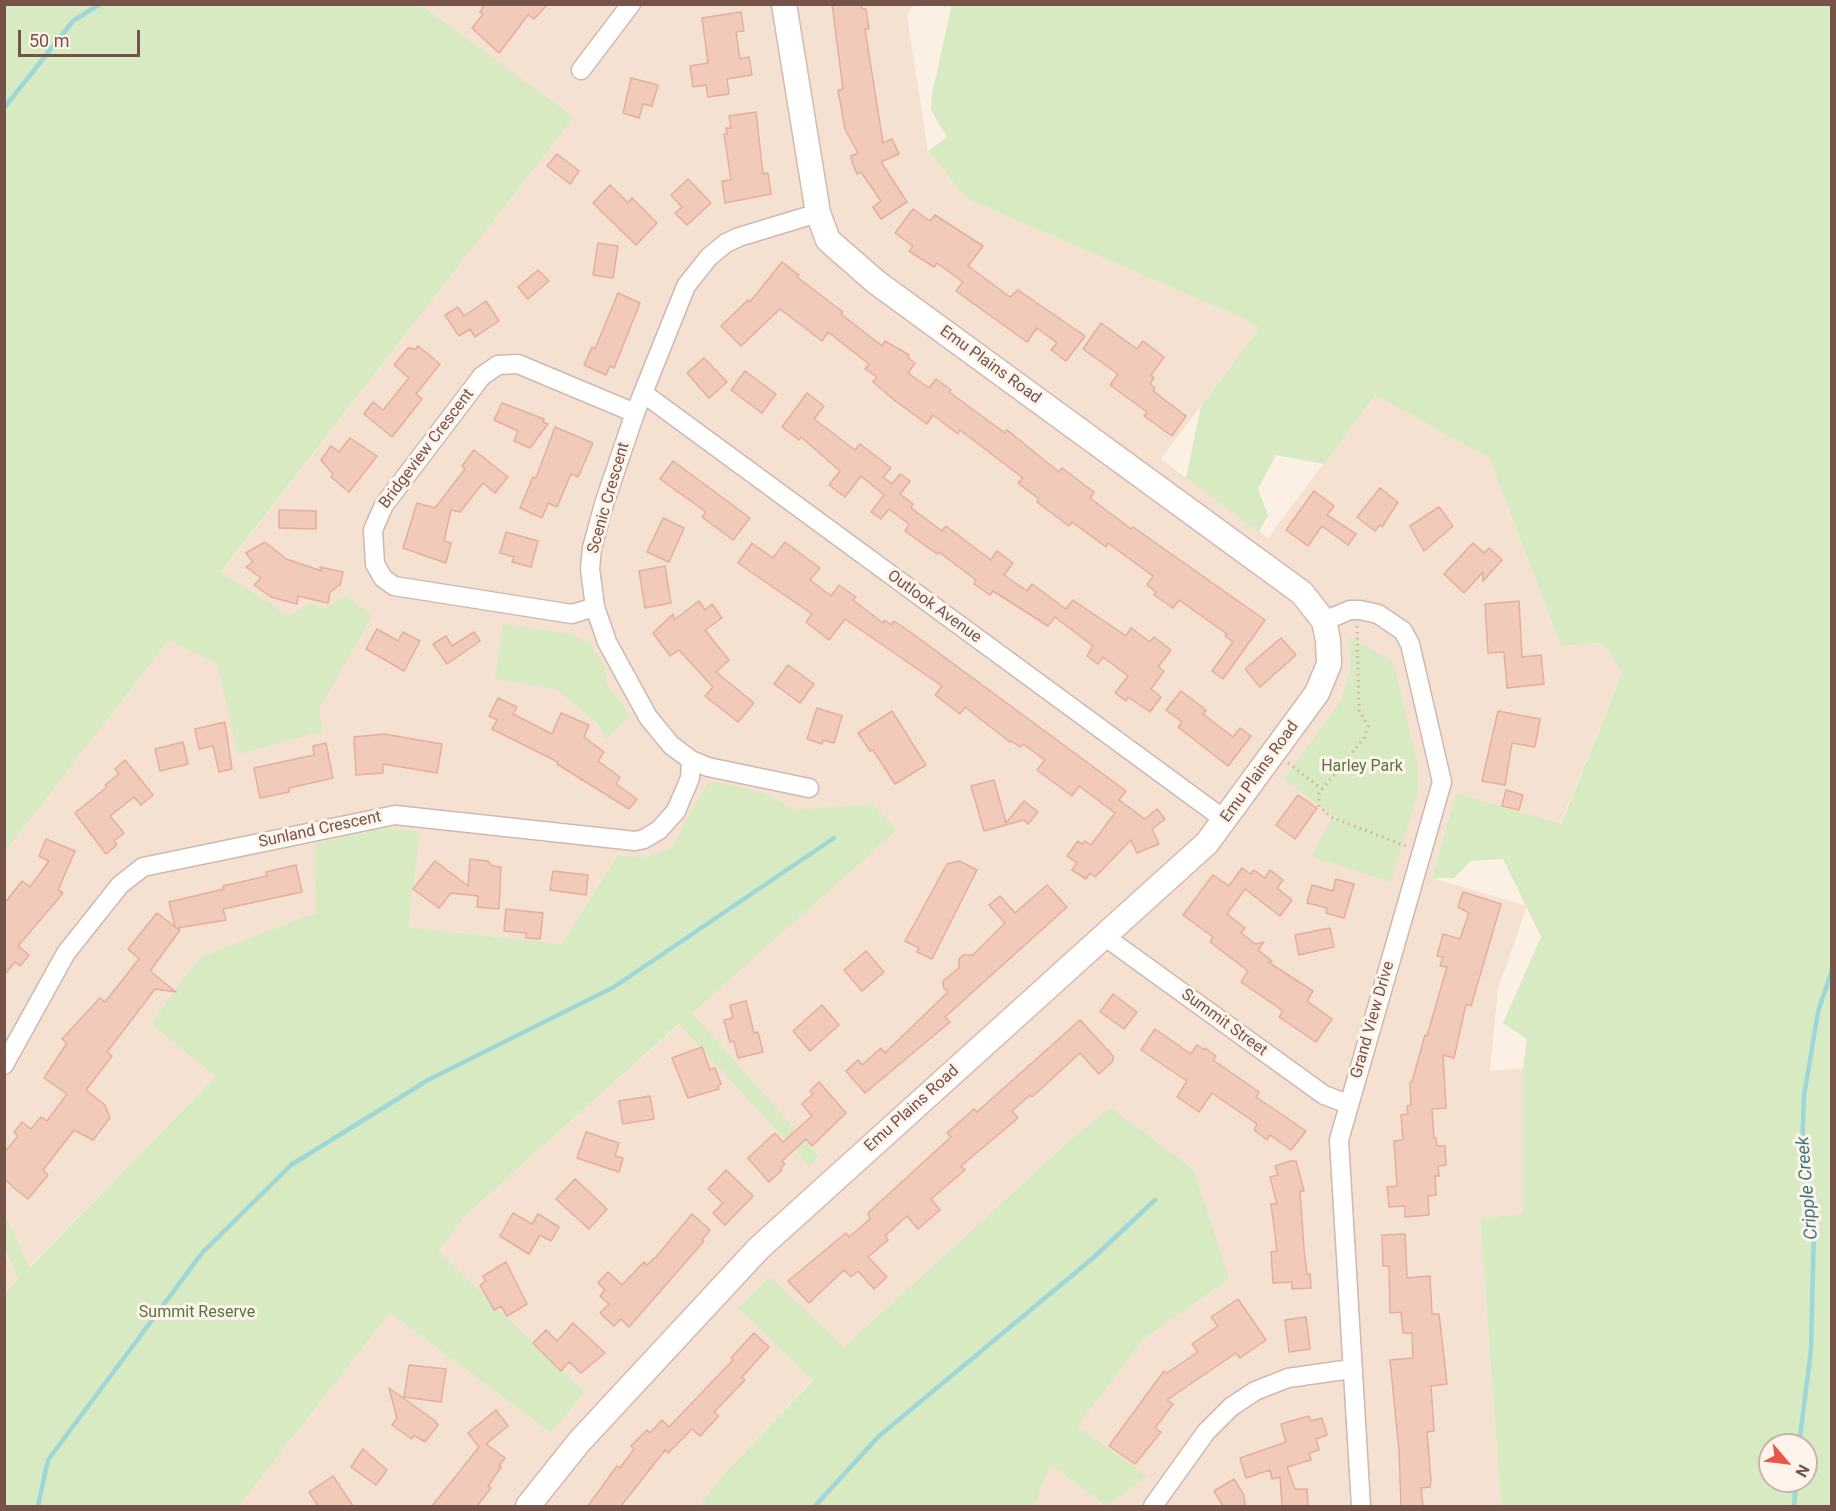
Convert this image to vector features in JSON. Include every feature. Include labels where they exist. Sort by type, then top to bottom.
[{"type":"street","points":[[581,70],[631,4]]},
{"type":"street","name":"Emu Plains Road","points":[[528,1506],[579,1442],[759,1248],[1207,843],[1317,693],[1326,675],[1330,652],[1324,621],[1302,594],[842,254],[823,232],[784,4]]},
{"type":"street","name":"Scenic Crescent","points":[[809,788],[742,776],[691,760],[671,745],[648,717],[607,642],[590,585],[592,548],[635,413],[683,292],[709,257],[739,237],[818,213]]},
{"type":"street","name":"Bridgeview Crescent","points":[[595,607],[572,614],[394,586],[383,578],[375,564],[373,530],[384,505],[482,376],[498,365],[518,364],[635,413]]},
{"type":"street","name":"Outlook Avenue","points":[[643,393],[1225,820]]},
{"type":"street","points":[[1324,621],[1355,610]]},
{"type":"street","name":"Grand View Drive","points":[[1355,610],[1370,611],[1386,619],[1403,631],[1410,644],[1442,782],[1339,1140],[1361,1506]]},
{"type":"street","name":"Sunland Crescent","points":[[4,1065],[66,953],[120,885],[143,867],[395,815],[634,841],[644,839],[659,830],[676,811],[690,778],[691,760]]},
{"type":"street","name":"Summit Street","points":[[1104,936],[1324,1095],[1348,1104]]},
{"type":"street","points":[[1153,1506],[1206,1432],[1237,1403],[1265,1386],[1288,1378],[1351,1369]]},
{"type":"path","points":[[1355,610],[1359,710],[1368,726],[1364,738],[1322,789],[1318,800],[1319,806],[1331,817],[1402,844]]},
{"type":"path","points":[[1274,752],[1322,789]]},
{"type":"shaded area","points":[[421,5],[914,5],[907,15],[928,151],[967,199],[1231,313],[1259,328],[1161,459],[1268,538],[1375,395],[1489,458],[1561,646],[1603,643],[1622,673],[1560,824],[1456,793],[1432,878],[1527,906],[1498,989],[1490,1071],[1526,1068],[1523,1214],[1480,1218],[1501,1506],[1105,1506],[1146,1476],[1076,1426],[1144,1339],[1229,1279],[1067,1143],[843,1348],[768,1276],[738,1308],[813,1379],[722,1476],[698,1506],[239,1506],[390,1313],[551,1433],[585,1392],[437,1251],[465,1216],[680,1024],[808,1165],[819,1156],[691,1013],[897,830],[873,804],[645,857],[618,855],[561,944],[407,927],[419,832],[317,913],[151,1024],[217,1075],[29,1267],[5,1215],[5,852],[573,118]]},
{"type":"shaded area","points":[[4,1250],[18,1279],[5,1293],[4,1293]]},
{"type":"shaded area","points":[[1050,1463],[1105,1506],[1035,1506]]},
{"type":"green space","points":[[5,4],[421,5],[574,117],[221,572],[289,616],[310,603],[324,609],[346,595],[372,616],[319,709],[323,731],[238,754],[217,663],[169,640],[5,852]]},
{"type":"green space","points":[[952,4],[1831,5],[1831,1506],[1501,1506],[1480,1218],[1523,1214],[1523,1069],[1527,1039],[1503,1023],[1541,937],[1503,859],[1471,861],[1454,878],[1432,878],[1456,793],[1561,824],[1622,673],[1603,643],[1561,646],[1489,458],[1375,395],[1324,464],[1276,455],[1258,489],[1268,515],[1259,532],[1186,478],[1201,406],[1259,328],[1231,313],[967,199],[928,151],[947,137],[931,110],[932,94]]},
{"type":"green space","points":[[503,624],[572,634],[590,643],[605,666],[607,685],[630,715],[606,739],[597,723],[556,689],[495,679]]},
{"type":"green space","name":"Harley Park","points":[[1348,636],[1393,662],[1418,766],[1418,792],[1391,882],[1312,857],[1333,815],[1284,779],[1341,701],[1351,667]]},
{"type":"green space","name":"Summit Reserve","points":[[715,782],[768,794],[792,810],[873,804],[897,830],[692,1013],[819,1156],[809,1166],[679,1024],[465,1216],[438,1251],[585,1392],[551,1433],[390,1313],[239,1506],[5,1506],[5,1293],[18,1279],[5,1250],[5,1215],[30,1267],[216,1076],[151,1024],[200,957],[316,913],[315,844],[385,828],[420,832],[408,927],[561,944],[618,855],[645,857],[671,848],[707,784]]},
{"type":"green space","points":[[1111,1108],[1194,1170],[1229,1279],[1144,1339],[1077,1426],[1147,1476],[1106,1506],[1050,1464],[1035,1506],[698,1506],[722,1476],[813,1380],[738,1308],[769,1276],[844,1347],[1067,1143]]},
{"type":"building","points":[[485,4],[548,4],[534,19],[528,15],[499,53],[472,28],[483,14],[480,12]]},
{"type":"building","points":[[832,4],[861,4],[862,9],[866,9],[869,29],[865,29],[883,143],[892,139],[899,154],[881,162],[907,202],[881,219],[873,207],[881,201],[861,172],[857,174],[852,162],[851,156],[858,153],[845,129],[838,90],[843,89]]},
{"type":"building","points":[[741,12],[744,31],[736,32],[740,59],[749,57],[752,75],[727,79],[729,94],[708,97],[706,85],[693,87],[690,66],[708,63],[702,18]]},
{"type":"building","points":[[631,78],[658,85],[652,106],[643,104],[639,118],[623,113]]},
{"type":"building","points":[[756,112],[763,174],[768,173],[771,194],[725,203],[722,181],[731,180],[724,134],[727,134],[726,128],[731,128],[729,116]]},
{"type":"building","points":[[557,154],[579,171],[570,184],[547,166]]},
{"type":"building","points":[[688,179],[711,203],[687,225],[675,213],[682,207],[671,195]]},
{"type":"building","points":[[610,185],[628,203],[632,198],[657,223],[636,245],[593,203]]},
{"type":"building","points":[[913,209],[930,221],[935,215],[983,246],[968,266],[1010,297],[1018,290],[1085,336],[1066,361],[1051,350],[1057,343],[1037,328],[1027,342],[956,291],[963,282],[937,263],[934,267],[909,251],[913,246],[895,233]]},
{"type":"building","points":[[598,243],[618,246],[613,278],[593,275]]},
{"type":"building","points":[[782,262],[799,275],[797,277],[843,312],[841,314],[882,346],[885,341],[909,355],[908,358],[915,363],[908,373],[929,388],[936,379],[951,390],[949,392],[1005,433],[1007,430],[1059,472],[1062,468],[1094,492],[1090,498],[1131,529],[1133,527],[1265,620],[1223,679],[1212,671],[1233,642],[1225,636],[1227,634],[1179,600],[1173,608],[1154,595],[1156,592],[1147,585],[1153,576],[1108,543],[1106,547],[1072,522],[1069,526],[1037,502],[1039,499],[1018,483],[1023,478],[960,430],[958,434],[933,415],[927,424],[894,400],[873,382],[877,377],[865,369],[869,364],[828,332],[822,341],[780,309],[741,346],[721,326],[748,300],[750,302]]},
{"type":"building","points":[[538,270],[549,281],[528,299],[518,287]]},
{"type":"building","points":[[618,293],[640,303],[614,368],[610,366],[606,375],[584,365],[592,347],[595,349]]},
{"type":"building","points":[[486,301],[499,321],[475,337],[470,329],[459,336],[445,315],[458,307],[464,316]]},
{"type":"building","points":[[1101,323],[1137,349],[1143,341],[1164,357],[1151,375],[1154,378],[1150,384],[1155,388],[1153,391],[1186,416],[1172,436],[1144,416],[1147,412],[1110,385],[1118,374],[1083,349]]},
{"type":"building","points":[[418,346],[440,364],[416,394],[422,399],[392,437],[364,414],[373,402],[383,410],[409,378],[394,365],[408,348],[416,349]]},
{"type":"building","points":[[704,358],[727,382],[709,398],[687,373]]},
{"type":"building","points":[[745,371],[776,394],[762,413],[731,390]]},
{"type":"building","points":[[807,393],[824,406],[814,419],[855,450],[860,444],[891,468],[883,477],[892,484],[900,474],[910,481],[900,494],[913,504],[911,508],[942,531],[946,526],[991,560],[997,551],[1013,563],[1004,575],[1027,591],[1032,584],[1066,609],[1073,600],[1126,636],[1131,628],[1150,642],[1154,637],[1171,650],[1158,667],[1164,671],[1151,689],[1161,697],[1150,712],[1128,697],[1126,701],[1115,693],[1128,676],[1103,657],[1098,664],[1087,656],[1093,646],[1055,617],[1048,626],[993,591],[990,595],[974,584],[976,580],[939,552],[937,554],[905,531],[909,524],[889,509],[881,519],[871,512],[884,495],[861,476],[845,497],[829,485],[840,471],[801,437],[799,440],[782,427]]},
{"type":"building","points":[[502,403],[544,419],[543,422],[548,424],[530,448],[514,441],[518,431],[494,420]]},
{"type":"building","points":[[555,427],[593,443],[578,477],[571,474],[557,507],[548,503],[542,518],[520,508],[533,477],[536,478]]},
{"type":"building","points":[[350,438],[377,456],[349,492],[331,477],[333,474],[321,460],[331,446],[339,452]]},
{"type":"building","points":[[474,450],[508,477],[495,493],[483,483],[460,512],[451,510],[444,541],[451,543],[446,563],[403,548],[417,503],[435,508],[465,469],[462,466]]},
{"type":"building","points":[[673,461],[750,518],[733,540],[702,517],[706,512],[660,479]]},
{"type":"building","points":[[1380,488],[1398,502],[1382,527],[1380,525],[1375,531],[1357,517]]},
{"type":"building","points":[[1314,491],[1334,506],[1327,515],[1356,534],[1348,545],[1322,526],[1308,546],[1286,530]]},
{"type":"building","points":[[1439,507],[1453,526],[1424,551],[1410,526]]},
{"type":"building","points":[[279,510],[316,511],[316,529],[279,528]]},
{"type":"building","points":[[663,518],[684,528],[669,562],[647,552]]},
{"type":"building","points":[[506,532],[538,541],[531,567],[512,562],[514,557],[500,553]]},
{"type":"building","points":[[265,542],[286,559],[322,571],[320,567],[343,572],[340,585],[330,592],[328,603],[298,596],[297,604],[271,597],[254,585],[261,578],[246,567],[253,562],[246,553]]},
{"type":"building","points":[[785,542],[820,568],[810,580],[831,596],[839,585],[856,597],[853,600],[883,623],[885,620],[891,625],[894,621],[913,634],[1126,791],[1119,800],[1145,819],[1157,809],[1165,819],[1152,829],[1159,844],[1137,853],[1131,840],[1095,877],[1090,873],[1086,879],[1072,870],[1077,863],[1067,856],[1078,841],[1082,844],[1085,841],[1091,845],[1115,813],[1079,786],[1072,796],[1037,770],[1045,760],[1023,744],[1020,747],[1010,742],[965,707],[960,714],[935,695],[942,686],[845,619],[829,640],[806,622],[812,614],[738,563],[752,543],[773,558]]},
{"type":"building","points":[[1473,543],[1484,553],[1489,548],[1502,560],[1483,581],[1483,572],[1464,593],[1444,574]]},
{"type":"building","points":[[665,566],[671,603],[645,608],[639,571]]},
{"type":"building","points":[[699,601],[705,610],[712,604],[722,618],[705,630],[729,660],[716,672],[754,703],[738,722],[705,696],[713,687],[679,650],[670,656],[653,633],[673,614],[674,620]]},
{"type":"building","points":[[1519,601],[1522,657],[1541,655],[1544,684],[1507,688],[1504,652],[1488,653],[1485,604]]},
{"type":"building","points":[[377,629],[398,641],[403,632],[420,641],[404,671],[366,649]]},
{"type":"building","points":[[474,632],[480,641],[447,664],[433,644],[446,636],[452,646]]},
{"type":"building","points":[[1281,638],[1296,655],[1260,687],[1245,669]]},
{"type":"building","points":[[788,665],[814,684],[800,703],[774,684]]},
{"type":"building","points":[[1181,691],[1206,710],[1203,714],[1233,737],[1240,728],[1251,736],[1228,766],[1178,727],[1182,722],[1166,710]]},
{"type":"building","points":[[498,698],[517,707],[513,714],[552,734],[561,713],[589,725],[584,737],[604,752],[598,761],[620,777],[616,784],[637,799],[629,809],[557,764],[558,762],[492,729],[497,720],[489,716]]},
{"type":"building","points":[[817,708],[842,716],[834,743],[823,740],[822,744],[807,739]]},
{"type":"building","points":[[892,711],[926,765],[895,784],[873,750],[870,751],[858,733]]},
{"type":"building","points":[[1498,711],[1540,719],[1535,747],[1512,743],[1505,785],[1482,781]]},
{"type":"building","points":[[225,722],[232,769],[219,772],[213,746],[199,749],[195,729]]},
{"type":"building","points":[[384,734],[442,744],[437,773],[383,764],[383,773],[356,775],[354,737]]},
{"type":"building","points":[[183,742],[188,764],[160,771],[155,749]]},
{"type":"building","points":[[326,743],[333,778],[289,788],[289,792],[260,798],[254,768],[314,755],[313,746]]},
{"type":"building","points":[[125,760],[153,795],[141,805],[134,797],[110,816],[124,833],[114,841],[117,845],[106,854],[75,813],[107,787],[105,785],[119,774],[115,769]]},
{"type":"building","points":[[994,780],[1006,823],[1024,801],[1038,812],[1028,824],[1024,820],[984,831],[971,786]]},
{"type":"building","points":[[1506,790],[1523,795],[1519,810],[1502,806]]},
{"type":"building","points":[[1298,795],[1317,808],[1295,839],[1276,825]]},
{"type":"building","points":[[46,839],[75,851],[58,890],[63,893],[18,946],[29,955],[20,966],[15,962],[4,975],[4,904],[22,881],[30,887],[49,861],[39,856]]},
{"type":"building","points":[[470,859],[488,861],[492,866],[501,867],[499,909],[477,907],[478,896],[451,893],[439,908],[413,889],[435,861],[468,886]]},
{"type":"building","points":[[959,861],[977,870],[932,959],[917,952],[919,948],[905,941],[947,864]]},
{"type":"building","points":[[296,865],[302,892],[223,909],[226,920],[177,928],[180,930],[150,971],[176,992],[155,989],[107,1052],[112,1056],[86,1090],[105,1105],[110,1118],[93,1140],[74,1130],[43,1170],[48,1175],[28,1199],[14,1188],[4,1178],[4,1153],[18,1136],[14,1132],[22,1122],[31,1129],[41,1117],[47,1121],[67,1094],[44,1078],[67,1043],[62,1039],[100,998],[105,1002],[139,959],[128,949],[157,913],[175,927],[169,902],[224,889],[223,886],[267,876],[266,872]]},
{"type":"building","points":[[1242,868],[1250,874],[1254,870],[1265,878],[1270,870],[1283,880],[1277,888],[1292,900],[1280,916],[1245,889],[1227,914],[1245,928],[1241,933],[1255,944],[1264,942],[1258,950],[1272,961],[1268,962],[1313,991],[1307,1001],[1332,1019],[1316,1042],[1279,1017],[1283,1011],[1241,982],[1248,971],[1210,942],[1213,937],[1183,915],[1213,875],[1229,886]]},
{"type":"building","points":[[553,871],[588,875],[586,895],[550,890]]},
{"type":"building","points":[[1336,879],[1354,884],[1344,918],[1326,913],[1327,908],[1307,903],[1312,885],[1333,891]]},
{"type":"building","points":[[1047,885],[1067,907],[945,1017],[950,1022],[865,1093],[846,1071],[858,1060],[862,1065],[881,1048],[885,1053],[948,992],[943,987],[943,981],[959,968],[959,959],[963,955],[973,955],[1005,923],[989,905],[1000,896],[1015,913]]},
{"type":"building","points":[[1463,892],[1501,904],[1471,1006],[1466,1004],[1454,1058],[1443,1055],[1446,1108],[1432,1109],[1434,1138],[1436,1138],[1437,1146],[1445,1146],[1446,1165],[1438,1166],[1439,1176],[1435,1176],[1436,1195],[1428,1196],[1429,1215],[1405,1217],[1405,1206],[1389,1207],[1387,1187],[1397,1186],[1394,1141],[1403,1140],[1401,1115],[1408,1114],[1407,1106],[1411,1105],[1410,1082],[1412,1082],[1425,1035],[1427,1036],[1447,967],[1440,966],[1443,957],[1437,956],[1443,934],[1460,939],[1469,913],[1458,907]]},
{"type":"building","points":[[506,909],[543,913],[540,939],[526,938],[526,933],[504,931]]},
{"type":"building","points":[[1330,928],[1334,947],[1299,955],[1295,935]]},
{"type":"building","points":[[866,951],[884,972],[862,991],[844,970]]},
{"type":"building","points":[[1113,994],[1137,1012],[1124,1029],[1100,1012]]},
{"type":"building","points":[[746,1001],[754,1033],[758,1032],[763,1052],[738,1058],[734,1041],[730,1042],[724,1020],[733,1018],[730,1005]]},
{"type":"building","points":[[822,1005],[839,1025],[810,1051],[793,1031]]},
{"type":"building","points":[[1080,1020],[1113,1056],[1113,1061],[1099,1074],[1080,1053],[1032,1097],[1030,1095],[1012,1111],[1018,1118],[961,1166],[965,1170],[931,1199],[940,1210],[918,1229],[907,1216],[885,1236],[888,1240],[868,1257],[887,1277],[874,1289],[858,1271],[851,1277],[844,1270],[809,1303],[788,1281],[846,1233],[849,1237],[870,1219],[868,1213],[951,1137],[947,1133],[974,1109],[977,1112]]},
{"type":"building","points":[[1155,1029],[1191,1054],[1197,1045],[1204,1050],[1205,1048],[1216,1056],[1213,1060],[1259,1092],[1256,1097],[1306,1131],[1291,1150],[1270,1135],[1267,1140],[1254,1130],[1257,1124],[1212,1093],[1199,1112],[1177,1097],[1187,1081],[1141,1050]]},
{"type":"building","points":[[702,1047],[710,1070],[715,1068],[721,1084],[718,1086],[719,1089],[688,1098],[672,1058]]},
{"type":"building","points":[[819,1082],[846,1113],[812,1146],[806,1139],[782,1161],[785,1164],[780,1168],[782,1170],[769,1182],[748,1158],[775,1133],[783,1142],[812,1116],[802,1104],[813,1094],[810,1091]]},
{"type":"building","points":[[650,1096],[654,1119],[623,1124],[619,1101]]},
{"type":"building","points":[[586,1132],[619,1143],[615,1156],[623,1158],[619,1172],[577,1158]]},
{"type":"building","points":[[1296,1161],[1304,1191],[1300,1191],[1304,1249],[1311,1288],[1292,1289],[1292,1282],[1273,1283],[1271,1252],[1277,1251],[1271,1204],[1277,1204],[1270,1177],[1278,1175],[1275,1166]]},
{"type":"building","points":[[726,1170],[753,1196],[725,1225],[713,1213],[723,1203],[708,1189]]},
{"type":"building","points":[[575,1179],[607,1209],[589,1229],[556,1199]]},
{"type":"building","points":[[513,1213],[532,1224],[538,1214],[559,1227],[551,1241],[540,1235],[529,1254],[500,1236]]},
{"type":"building","points":[[692,1214],[710,1230],[702,1240],[704,1241],[629,1327],[621,1319],[614,1326],[600,1313],[609,1304],[600,1296],[605,1290],[598,1283],[608,1272],[622,1285],[644,1262],[647,1265],[656,1257]]},
{"type":"building","points":[[1405,1234],[1407,1278],[1430,1276],[1432,1314],[1439,1314],[1447,1384],[1431,1386],[1434,1431],[1427,1432],[1431,1480],[1430,1487],[1421,1488],[1423,1506],[1401,1506],[1399,1450],[1390,1360],[1413,1358],[1412,1333],[1403,1333],[1401,1312],[1390,1313],[1389,1266],[1383,1266],[1382,1235]]},
{"type":"building","points":[[506,1262],[527,1304],[507,1316],[501,1306],[494,1310],[480,1285],[486,1281],[483,1276]]},
{"type":"building","points":[[1238,1299],[1266,1340],[1240,1358],[1236,1353],[1167,1400],[1173,1404],[1155,1428],[1161,1432],[1135,1464],[1109,1446],[1164,1371],[1167,1373],[1198,1352],[1192,1344],[1218,1326],[1211,1317]]},
{"type":"building","points":[[1306,1317],[1310,1349],[1289,1352],[1285,1320]]},
{"type":"building","points":[[573,1323],[605,1353],[581,1373],[569,1362],[561,1371],[533,1343],[546,1330],[557,1341]]},
{"type":"building","points":[[754,1333],[769,1347],[742,1377],[745,1380],[714,1412],[719,1416],[700,1436],[692,1429],[668,1453],[665,1450],[621,1506],[588,1506],[617,1466],[620,1468],[634,1449],[631,1446],[647,1430],[650,1433],[662,1420],[669,1427],[733,1360],[731,1358]]},
{"type":"building","points":[[409,1365],[446,1369],[441,1402],[404,1397]]},
{"type":"building","points":[[389,1388],[438,1425],[425,1442],[414,1435],[412,1439],[392,1425],[397,1418]]},
{"type":"building","points":[[496,1410],[508,1426],[486,1444],[505,1458],[488,1486],[491,1488],[477,1506],[432,1506],[479,1447],[468,1433]]},
{"type":"building","points":[[1309,1416],[1311,1421],[1322,1418],[1327,1435],[1316,1439],[1319,1450],[1309,1453],[1311,1460],[1287,1467],[1295,1489],[1307,1489],[1308,1506],[1282,1506],[1280,1477],[1272,1479],[1270,1470],[1246,1478],[1240,1458],[1286,1442],[1281,1424]]},
{"type":"building","points":[[363,1449],[387,1470],[376,1485],[351,1467]]},
{"type":"building","points":[[333,1476],[353,1506],[318,1506],[309,1492]]},
{"type":"building","points":[[1234,1479],[1244,1495],[1245,1506],[1223,1506],[1214,1491]]},
{"type":"waterway","points":[[4,108],[73,21],[100,4]]},
{"type":"waterway","points":[[38,1506],[48,1460],[202,1253],[291,1165],[428,1080],[614,987],[834,838]]},
{"type":"waterway","name":"Cripple Creek","points":[[1801,1433],[1811,1350],[1814,1228],[1802,1153],[1804,1096],[1818,1012],[1832,970]]},
{"type":"waterway","points":[[815,1506],[878,1437],[1093,1258],[1155,1200]]},
{"type":"waterway","name":"Cripple Creek","points":[[1794,1506],[1795,1493]]}]
